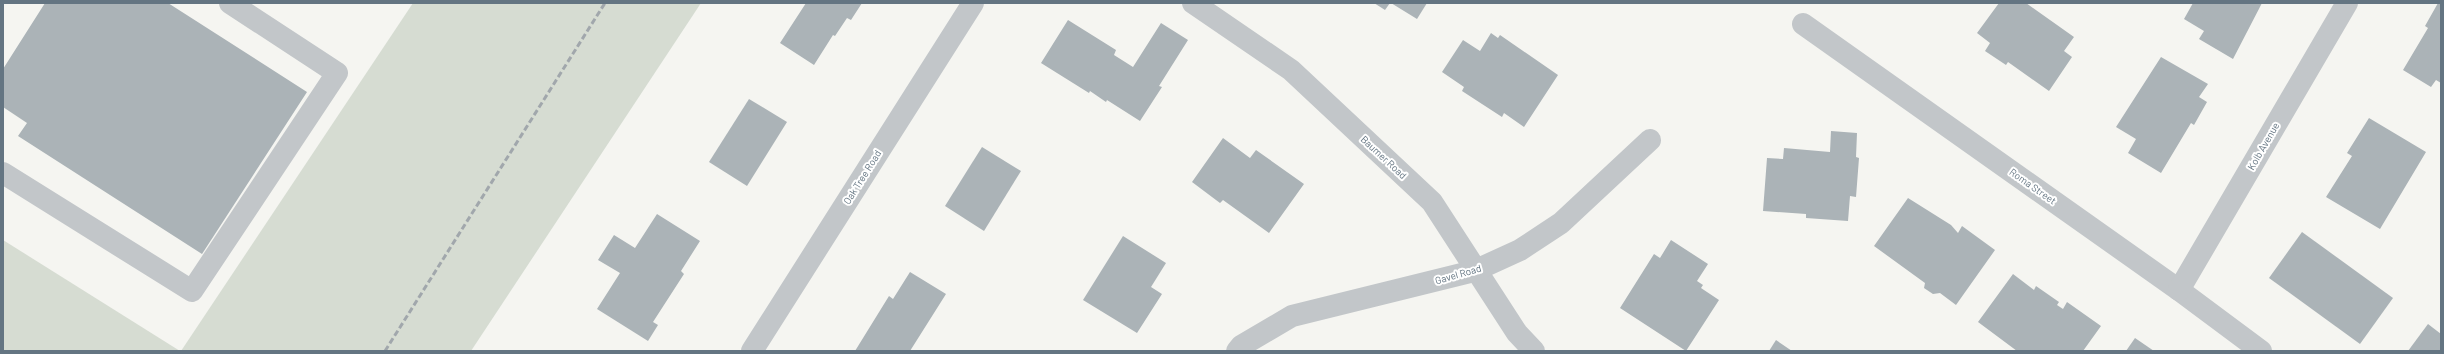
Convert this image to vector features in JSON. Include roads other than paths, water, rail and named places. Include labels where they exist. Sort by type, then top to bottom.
[{"type":"street","points":[[3,174],[192,291],[337,73],[230,3]]},
{"type":"street","name":"Oak Tree Road","points":[[752,351],[973,3]]},
{"type":"street","name":"Baumer Road","points":[[1193,3],[1291,70],[1432,202],[1474,271],[1517,333],[1534,351]]},
{"type":"street","name":"Kolb Avenue","points":[[2179,290],[2347,3]]},
{"type":"street","name":"Roma Street","points":[[1803,24],[2179,290],[2261,351]]},
{"type":"street","name":"Gavel Road","points":[[1237,351],[1241,346],[1292,316],[1474,271],[1520,250],[1561,223],[1650,140]]},
{"type":"railway","points":[[385,351],[605,3]]}]
